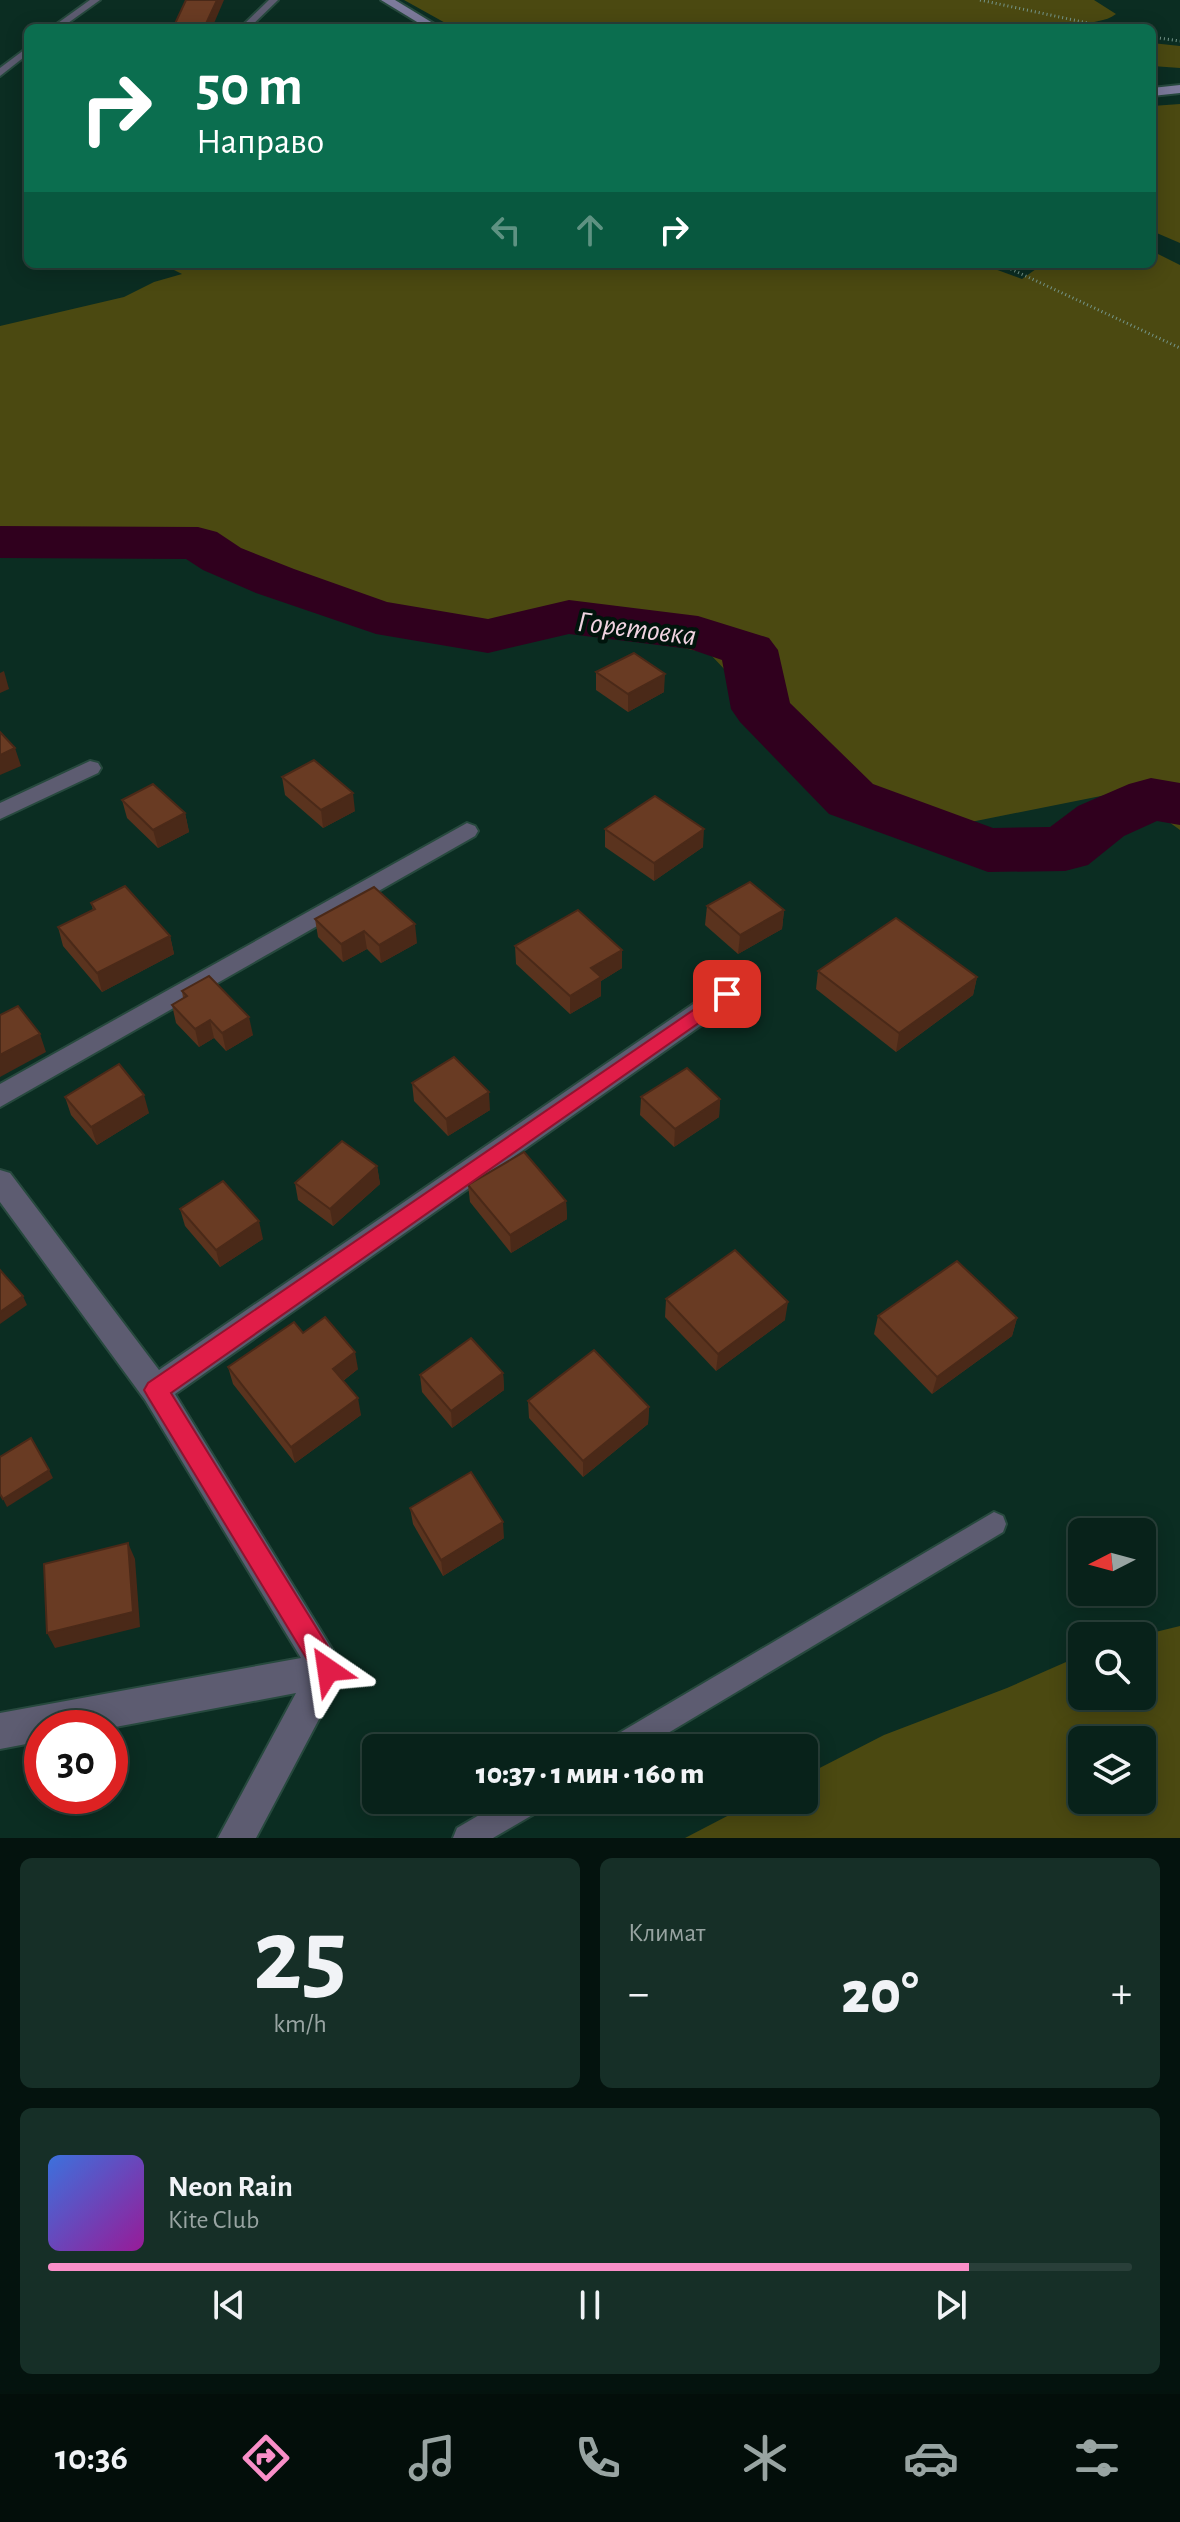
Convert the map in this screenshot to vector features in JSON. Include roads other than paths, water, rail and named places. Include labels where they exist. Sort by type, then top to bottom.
[{"type":"street","points":[[387,0],[428,24]]},
{"type":"street","points":[[1156,92],[1180,89]]},
{"type":"street","points":[[0,812],[90,768]]},
{"type":"street","points":[[0,1097],[467,831]]},
{"type":"street","points":[[156,1390],[727,994]]},
{"type":"street","points":[[0,1181],[156,1390],[328,1670]]},
{"type":"street","points":[[0,1731],[328,1670]]},
{"type":"street","points":[[236,1838],[328,1670]]},
{"type":"lane","points":[[61,24],[96,0]]},
{"type":"lane","points":[[248,24],[274,0]]},
{"type":"lane","points":[[0,73],[24,53]]},
{"type":"lane","points":[[642,1734],[994,1524]]},
{"type":"lane","points":[[467,1838],[507,1814]]},
{"type":"waterway","name":"Горетовка","points":[[0,542],[198,543],[222,559],[376,617],[488,636],[569,617],[698,633],[749,650],[761,709],[851,799],[988,850],[1065,849],[1101,821],[1151,799],[1180,804]]}]
